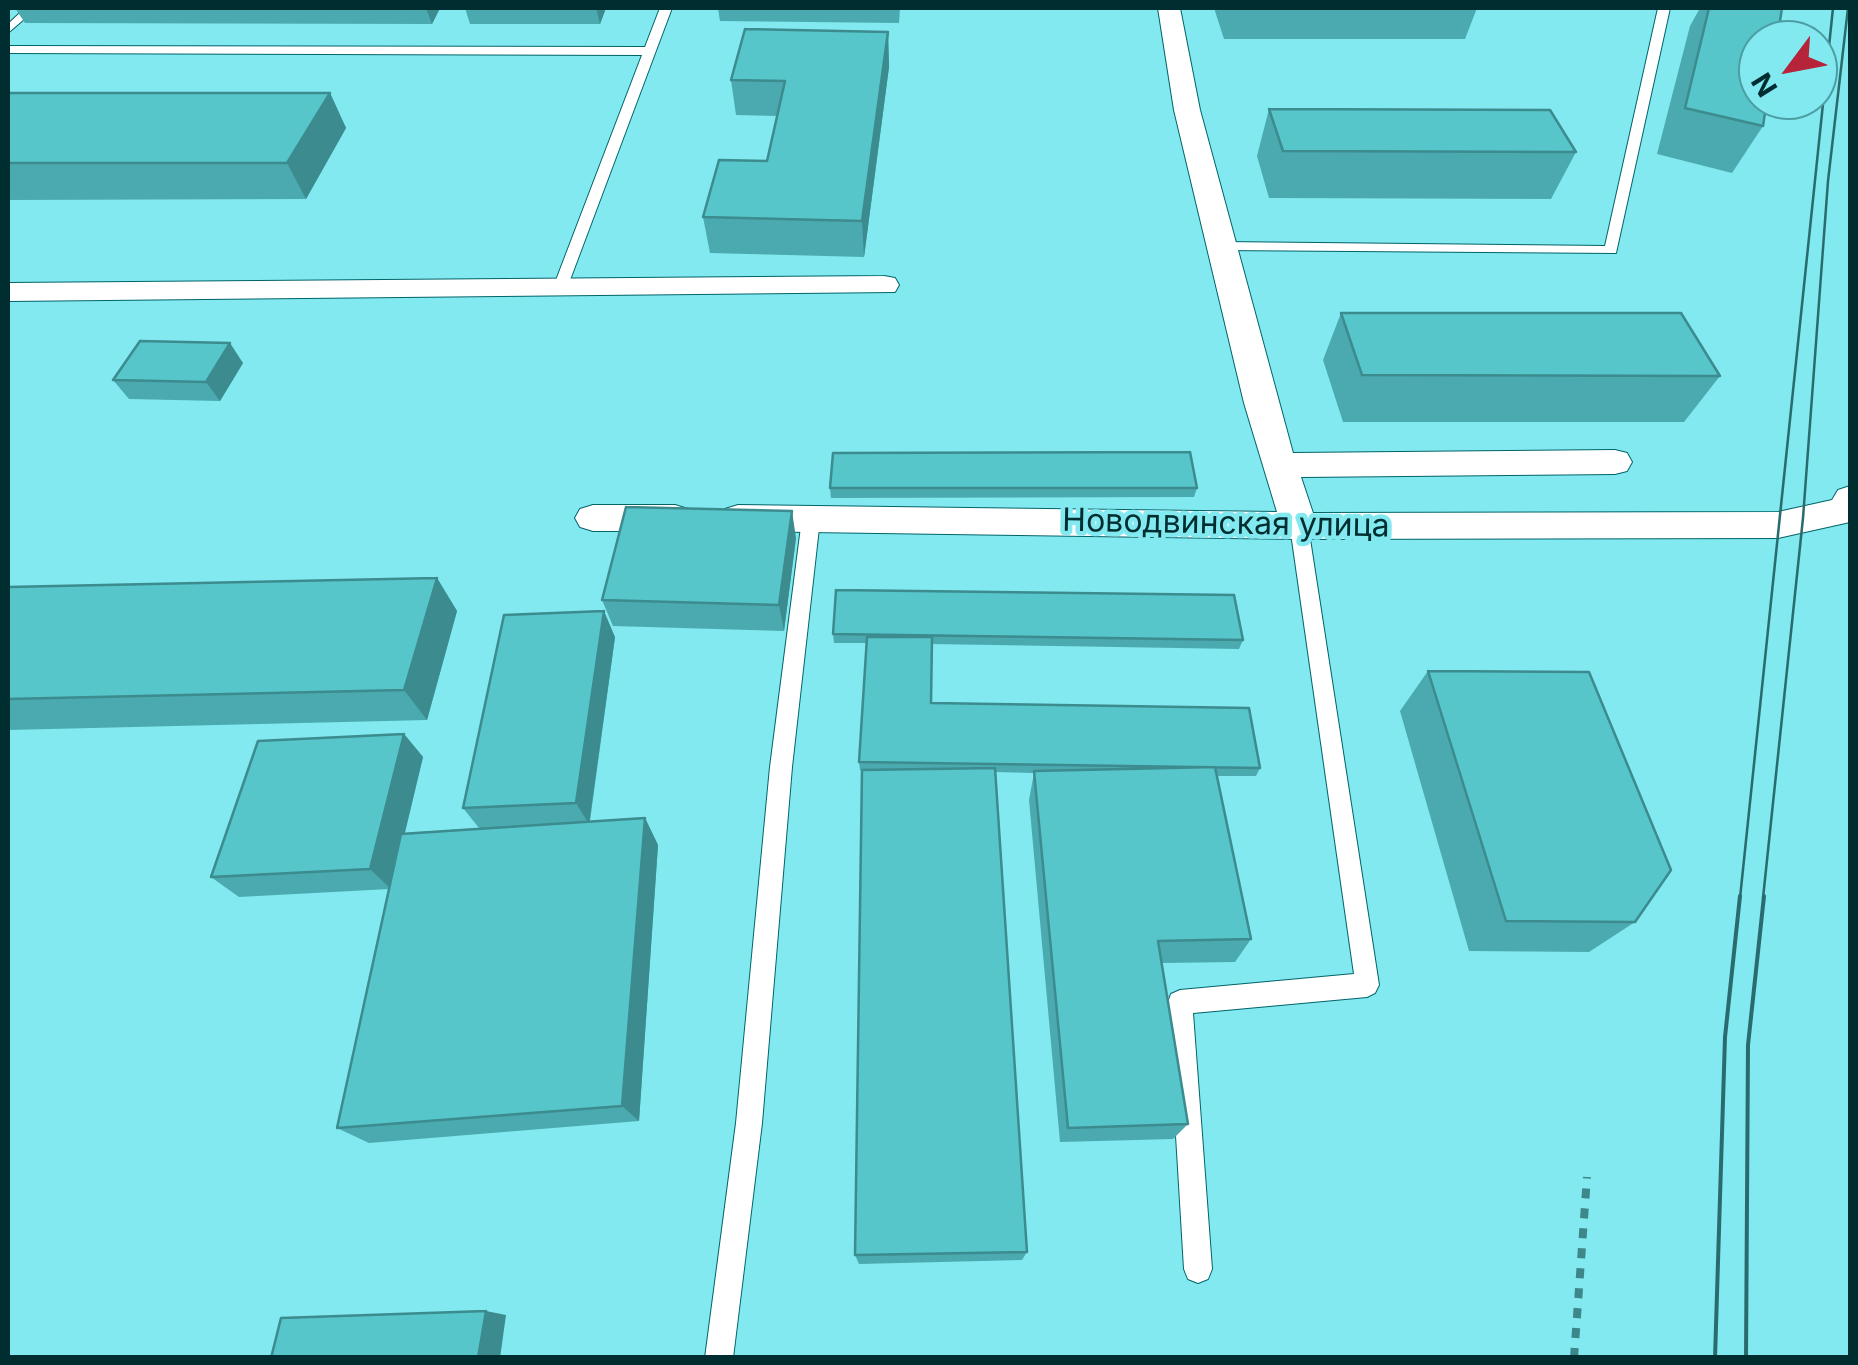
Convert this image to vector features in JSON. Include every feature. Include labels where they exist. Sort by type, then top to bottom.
[{"type":"street","points":[[1169,8],[1187,110],[1260,403],[1299,526]]},
{"type":"street","points":[[8,292],[884,285]]},
{"type":"street","points":[[1281,465],[1614,462]]},
{"type":"street","name":"Новодвинская улица","points":[[593,518],[1299,526],[1778,525],[1844,511],[1850,499]]},
{"type":"lane","points":[[8,30],[30,8]]},
{"type":"lane","points":[[560,288],[666,8]]},
{"type":"lane","points":[[1221,246],[1611,250],[1664,8]]},
{"type":"lane","points":[[8,50],[649,51]]},
{"type":"lane","points":[[719,1358],[749,1122],[782,768],[811,518]]},
{"type":"lane","points":[[1198,1269],[1180,1002],[1367,985],[1299,526]]},
{"type":"path","points":[[1574,1358],[1587,1177]]},
{"type":"building","points":[[1709,8],[1782,8],[1780,20],[1738,20],[1738,120],[1764,120],[1763,126],[1685,108]]},
{"type":"building","points":[[745,29],[888,32],[862,221],[703,217],[719,160],[767,161],[785,81],[731,80]]},
{"type":"building","points":[[8,93],[330,93],[287,163],[8,163]]},
{"type":"building","points":[[1269,109],[1550,110],[1576,152],[1283,151]]},
{"type":"building","points":[[1341,313],[1681,313],[1720,376],[1362,375]]},
{"type":"building","points":[[140,341],[230,343],[206,382],[113,380]]},
{"type":"building","points":[[1190,452],[1197,488],[830,488],[833,453]]},
{"type":"building","points":[[626,507],[792,511],[779,605],[602,600]]},
{"type":"building","points":[[437,578],[404,690],[8,699],[8,587]]},
{"type":"building","points":[[836,590],[1234,595],[1243,640],[833,634]]},
{"type":"building","points":[[604,611],[576,803],[463,808],[504,615]]},
{"type":"building","points":[[867,637],[932,637],[931,703],[1249,708],[1260,768],[859,762]]},
{"type":"building","points":[[1428,671],[1589,672],[1671,870],[1635,922],[1506,921]]},
{"type":"building","points":[[404,734],[370,869],[211,877],[258,741]]},
{"type":"building","points":[[1215,767],[1251,939],[1158,941],[1188,1124],[1068,1128],[1034,771]]},
{"type":"building","points":[[995,768],[1027,1252],[855,1255],[862,770]]},
{"type":"building","points":[[645,818],[622,1106],[337,1128],[401,834]]},
{"type":"building","points":[[486,1311],[478,1358],[271,1358],[281,1318]]},
{"type":"tram line","points":[[1740,898],[1833,8]]},
{"type":"tram line","points":[[1763,898],[1803,518],[1828,181],[1848,8]]},
{"type":"tram line","points":[[1715,1358],[1725,1037],[1740,896]]},
{"type":"tram line","points":[[1746,1358],[1748,1045],[1764,896]]}]
